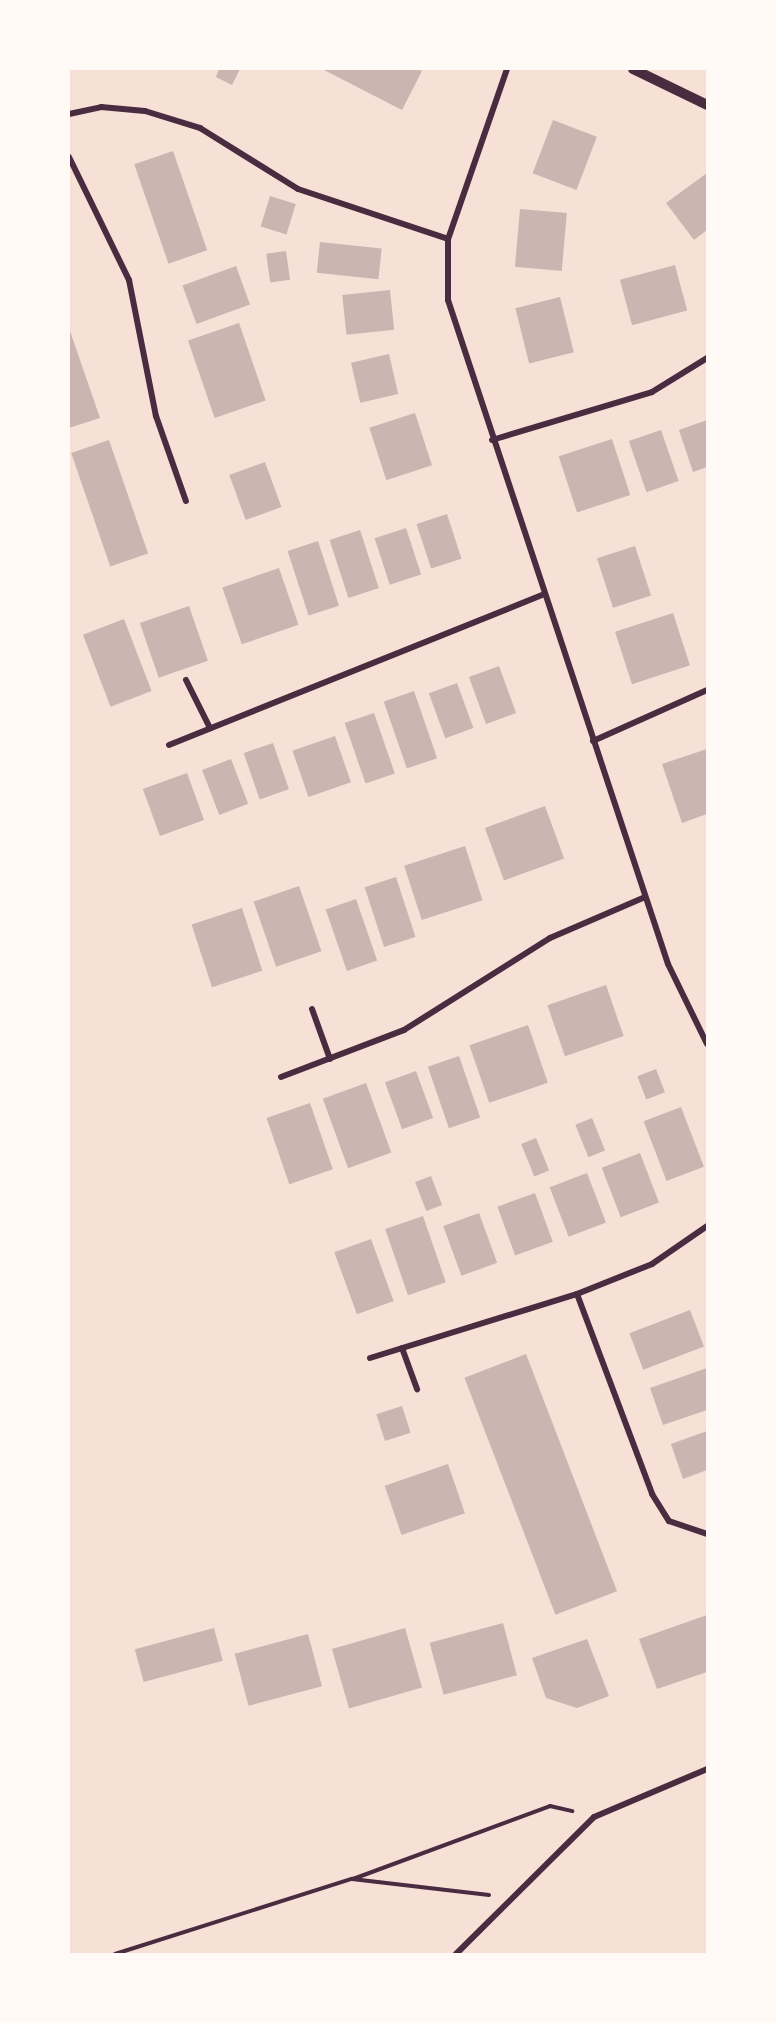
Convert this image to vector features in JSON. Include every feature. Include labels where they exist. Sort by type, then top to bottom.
[{"type":"street","points":[[507,69],[448,239],[448,300],[492,440],[672,975],[707,1044]]},
{"type":"street","points":[[633,69],[707,105]]},
{"type":"street","points":[[69,114],[101,107],[145,111],[200,128],[298,189],[448,239]]},
{"type":"street","points":[[69,157],[129,280],[156,416],[186,501]]},
{"type":"street","points":[[492,440],[652,392],[707,358]]},
{"type":"street","points":[[169,745],[544,594]]},
{"type":"street","points":[[186,680],[210,728]]},
{"type":"street","points":[[593,741],[707,690]]},
{"type":"street","points":[[281,1077],[404,1030],[550,938],[645,897]]},
{"type":"street","points":[[312,1009],[330,1059]]},
{"type":"street","points":[[370,1359],[577,1294],[652,1264],[707,1226]]},
{"type":"street","points":[[577,1294],[652,1494],[669,1521],[707,1534]]},
{"type":"street","points":[[402,1348],[417,1389]]},
{"type":"street","points":[[456,1954],[594,1817],[707,1769]]},
{"type":"path","points":[[115,1954],[352,1879],[550,1806],[594,1817]]},
{"type":"path","points":[[352,1879],[512,1898]]},
{"type":"building","points":[[219,69],[240,69],[232,85],[216,77]]},
{"type":"building","points":[[322,69],[419,69],[422,71],[402,110]]},
{"type":"building","points":[[553,120],[597,137],[576,190],[533,173]]},
{"type":"building","points":[[173,151],[207,250],[168,264],[134,164]]},
{"type":"building","points":[[707,173],[707,230],[694,240],[666,203]]},
{"type":"building","points":[[270,196],[296,204],[286,234],[261,227]]},
{"type":"building","points":[[520,209],[567,213],[562,271],[515,267]]},
{"type":"building","points":[[320,242],[382,248],[378,279],[317,273]]},
{"type":"building","points":[[286,251],[290,280],[270,283],[266,254]]},
{"type":"building","points":[[675,265],[687,310],[632,325],[620,280]]},
{"type":"building","points":[[236,266],[250,305],[196,324],[182,285]]},
{"type":"building","points":[[390,290],[394,330],[346,335],[342,295]]},
{"type":"building","points":[[560,297],[574,352],[529,363],[515,308]]},
{"type":"building","points":[[239,323],[266,401],[215,418],[188,341]]},
{"type":"building","points":[[69,328],[100,418],[69,428]]},
{"type":"building","points":[[389,354],[398,394],[360,403],[351,363]]},
{"type":"building","points":[[415,413],[432,465],[386,480],[369,428]]},
{"type":"building","points":[[707,420],[707,467],[693,472],[679,430]]},
{"type":"building","points":[[661,430],[679,481],[646,492],[629,441]]},
{"type":"building","points":[[612,439],[630,495],[577,512],[559,456]]},
{"type":"building","points":[[109,440],[148,553],[110,566],[71,453]]},
{"type":"building","points":[[265,462],[281,507],[246,520],[229,475]]},
{"type":"building","points":[[447,514],[462,559],[431,569],[417,524]]},
{"type":"building","points":[[406,528],[421,575],[390,585],[375,538]]},
{"type":"building","points":[[360,530],[379,588],[348,598],[330,540]]},
{"type":"building","points":[[318,541],[339,606],[309,616],[288,551]]},
{"type":"building","points":[[635,546],[651,595],[613,608],[597,558]]},
{"type":"building","points":[[279,568],[299,625],[242,644],[222,588]]},
{"type":"building","points":[[189,606],[208,661],[159,678],[140,623]]},
{"type":"building","points":[[673,613],[690,665],[632,684],[615,632]]},
{"type":"building","points":[[124,619],[152,691],[111,707],[83,635]]},
{"type":"building","points":[[499,666],[516,713],[486,724],[469,677]]},
{"type":"building","points":[[457,683],[473,728],[445,738],[429,693]]},
{"type":"building","points":[[414,691],[437,758],[407,769],[384,701]]},
{"type":"building","points":[[374,713],[395,774],[366,784],[345,723]]},
{"type":"building","points":[[335,736],[351,782],[308,797],[292,751]]},
{"type":"building","points":[[273,743],[289,789],[260,799],[244,753]]},
{"type":"building","points":[[707,749],[707,814],[682,823],[662,764]]},
{"type":"building","points":[[231,759],[248,804],[219,815],[202,770]]},
{"type":"building","points":[[187,773],[204,820],[160,836],[143,789]]},
{"type":"building","points":[[545,806],[564,859],[504,881],[485,828]]},
{"type":"building","points":[[465,846],[483,900],[422,920],[404,866]]},
{"type":"building","points":[[396,877],[415,937],[384,947],[365,887]]},
{"type":"building","points":[[299,886],[321,951],[276,967],[254,902]]},
{"type":"building","points":[[356,899],[377,960],[347,971],[326,909]]},
{"type":"building","points":[[242,908],[262,971],[212,987],[192,924]]},
{"type":"building","points":[[606,985],[624,1036],[565,1056],[547,1005]]},
{"type":"building","points":[[528,1025],[548,1083],[489,1103],[469,1045]]},
{"type":"building","points":[[459,1056],[480,1117],[449,1128],[428,1067]]},
{"type":"building","points":[[656,1069],[665,1092],[646,1100],[637,1076]]},
{"type":"building","points":[[416,1071],[433,1118],[402,1129],[385,1082]]},
{"type":"building","points":[[366,1083],[391,1153],[348,1168],[323,1099]]},
{"type":"building","points":[[310,1103],[333,1169],[289,1184],[267,1118]]},
{"type":"building","points":[[681,1107],[704,1167],[667,1181],[644,1121]]},
{"type":"building","points":[[592,1118],[605,1150],[588,1157],[575,1125]]},
{"type":"building","points":[[536,1138],[549,1170],[534,1176],[521,1144]]},
{"type":"building","points":[[640,1153],[659,1202],[621,1217],[602,1168]]},
{"type":"building","points":[[587,1173],[606,1222],[569,1237],[550,1187]]},
{"type":"building","points":[[431,1176],[442,1205],[426,1211],[415,1182]]},
{"type":"building","points":[[535,1193],[553,1242],[515,1256],[497,1207]]},
{"type":"building","points":[[479,1213],[497,1263],[461,1276],[443,1226]]},
{"type":"building","points":[[423,1216],[446,1282],[408,1295],[385,1229]]},
{"type":"building","points":[[371,1239],[394,1301],[357,1314],[334,1252]]},
{"type":"building","points":[[690,1310],[704,1346],[643,1370],[629,1333]]},
{"type":"building","points":[[526,1354],[617,1591],[555,1615],[464,1378]]},
{"type":"building","points":[[707,1368],[707,1410],[663,1425],[650,1388]]},
{"type":"building","points":[[402,1406],[411,1433],[385,1441],[376,1414]]},
{"type":"building","points":[[707,1431],[707,1470],[683,1479],[671,1444]]},
{"type":"building","points":[[448,1464],[465,1513],[402,1535],[385,1486]]},
{"type":"building","points":[[707,1615],[707,1672],[657,1689],[639,1639]]},
{"type":"building","points":[[503,1623],[517,1675],[444,1695],[430,1643]]},
{"type":"building","points":[[214,1628],[223,1661],[144,1682],[135,1649]]},
{"type":"building","points":[[405,1628],[422,1688],[349,1709],[332,1649]]},
{"type":"building","points":[[308,1634],[322,1686],[249,1706],[235,1654]]},
{"type":"building","points":[[587,1639],[609,1696],[577,1708],[546,1698],[532,1658]]}]
